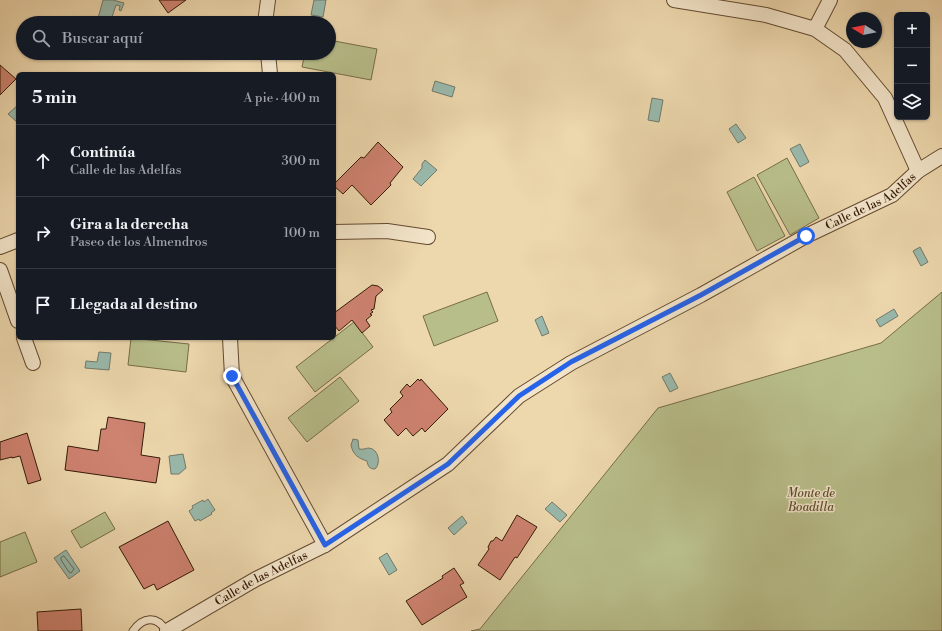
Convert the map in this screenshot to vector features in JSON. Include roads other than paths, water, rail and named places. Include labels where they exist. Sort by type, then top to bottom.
[{"type":"street","points":[[266,16],[268,0]]},
{"type":"street","points":[[674,0],[766,15],[815,29],[845,50],[885,98],[918,171]]},
{"type":"street","points":[[815,29],[830,0]]},
{"type":"street","points":[[269,60],[270,72]]},
{"type":"street","name":"Calle de las Adelfas","points":[[166,631],[256,578],[325,545],[448,464],[519,396],[571,362],[701,295],[806,236],[892,195],[918,171],[942,156]]},
{"type":"street","points":[[336,232],[387,231],[428,237]]},
{"type":"street","points":[[0,247],[16,241]]},
{"type":"street","points":[[0,270],[16,314]]},
{"type":"street","points":[[25,340],[33,363]]},
{"type":"street","points":[[230,340],[232,376],[325,545]]},
{"type":"lane","points":[[133,631],[138,624],[143,621],[151,620],[157,621],[166,631]]},
{"type":"water","points":[[103,0],[113,0],[124,3],[121,11],[119,10],[120,6],[116,5],[112,16],[99,16]]},
{"type":"water","points":[[314,0],[326,0],[323,16],[311,15]]},
{"type":"water","points":[[435,81],[455,87],[452,97],[432,91]]},
{"type":"water","points":[[652,98],[663,100],[659,122],[648,120]]},
{"type":"water","points":[[16,107],[16,121],[8,114]]},
{"type":"water","points":[[736,124],[746,138],[738,143],[729,129]]},
{"type":"water","points":[[800,144],[809,162],[800,167],[790,149]]},
{"type":"water","points":[[425,160],[437,170],[421,186],[413,179],[422,168],[422,164]]},
{"type":"water","points":[[920,247],[928,262],[921,266],[913,251]]},
{"type":"water","points":[[894,309],[898,316],[880,327],[876,320]]},
{"type":"water","points":[[542,316],[549,333],[542,336],[535,320]]},
{"type":"water","points":[[99,352],[111,353],[109,370],[85,368],[86,361],[97,362]]},
{"type":"water","points":[[670,373],[678,388],[670,392],[662,377]]},
{"type":"water","points":[[353,439],[358,440],[359,449],[369,448],[375,451],[378,457],[378,464],[375,469],[370,468],[367,461],[355,454],[351,445]]},
{"type":"water","points":[[183,454],[186,468],[179,474],[171,474],[169,456]]},
{"type":"water","points":[[208,499],[215,510],[211,513],[212,514],[200,521],[199,519],[195,521],[189,511],[193,508],[192,506]]},
{"type":"water","points":[[552,502],[567,515],[560,522],[545,509]]},
{"type":"water","points":[[462,516],[467,523],[454,535],[448,528]]},
{"type":"water","points":[[66,550],[80,571],[69,579],[54,558]]},
{"type":"water","points":[[387,553],[397,570],[389,575],[379,558]]},
{"type":"park label","name":"Monte de Boadilla","points":[[811,500]]}]
